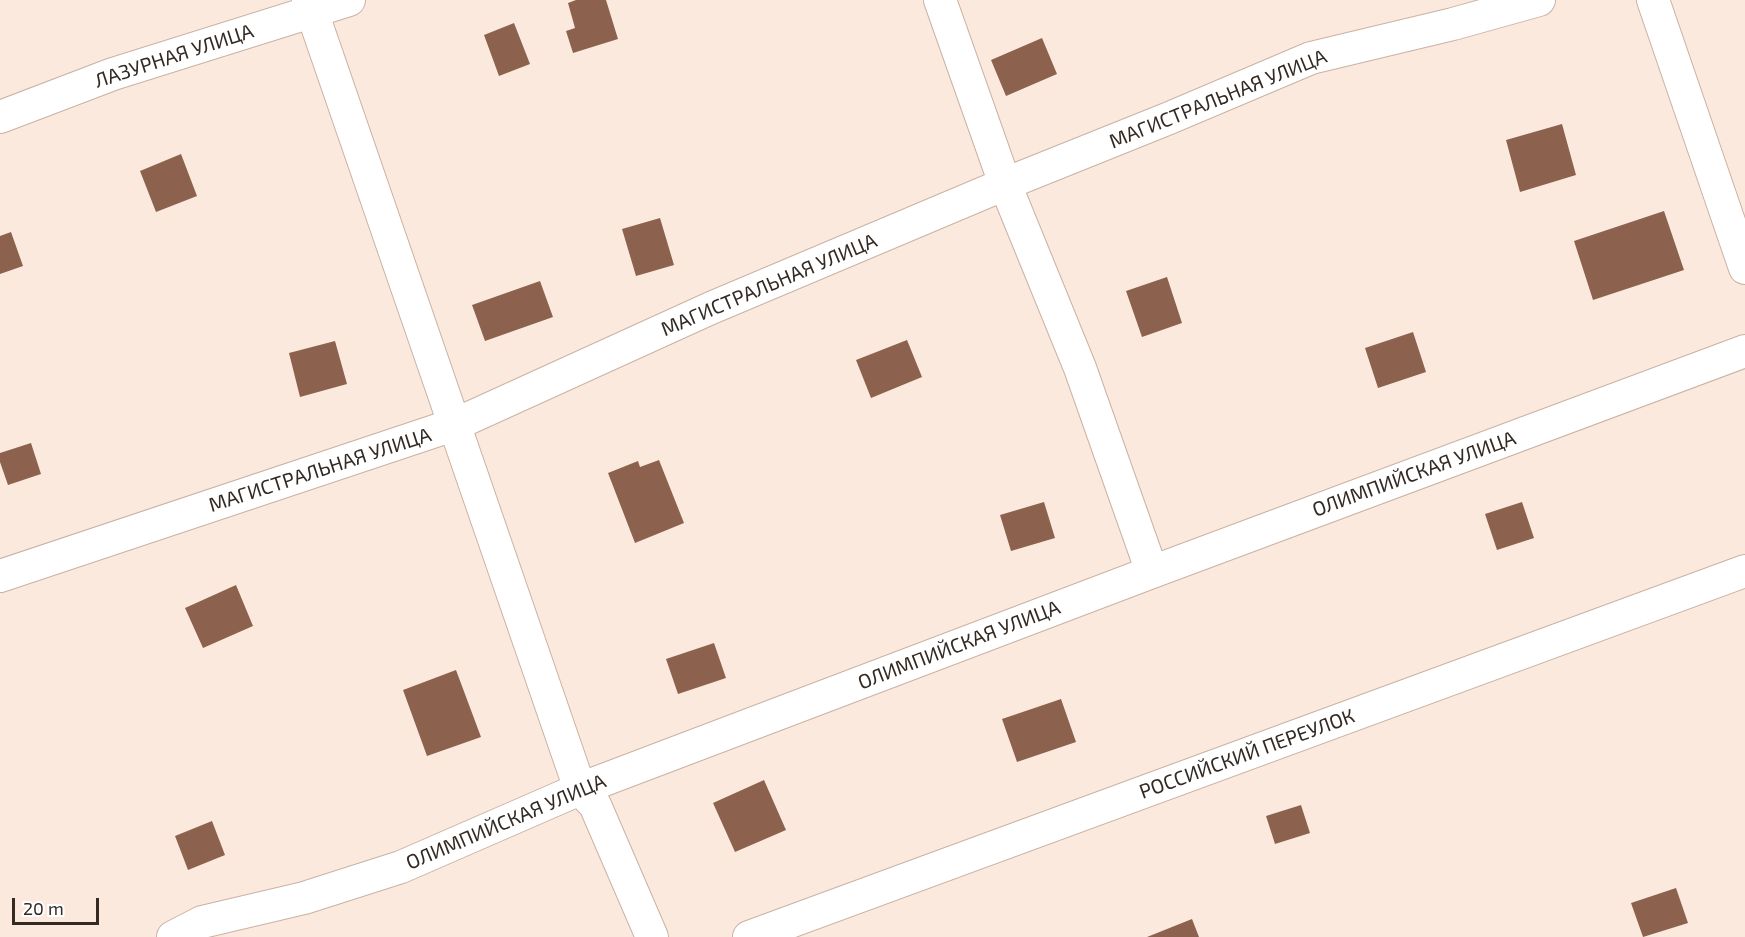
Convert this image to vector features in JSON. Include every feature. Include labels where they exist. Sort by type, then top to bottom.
[{"type":"street","name":"ЛАЗУРНАЯ УЛИЦА","points":[[0,117],[113,74],[310,6],[349,0]]},
{"type":"street","points":[[940,0],[1005,184],[1080,368],[1152,572]]},
{"type":"street","name":"МАГИСТРАЛЬНАЯ УЛИЦА","points":[[0,576],[456,424],[711,308],[1005,184],[1167,120],[1311,58],[1453,24],[1539,0]]},
{"type":"street","points":[[1653,0],[1745,268]]},
{"type":"street","points":[[310,6],[580,789],[595,805],[652,937]]},
{"type":"street","name":"ОЛИМПИЙСКАЯ УЛИЦА","points":[[173,937],[202,922],[304,898],[401,867],[580,789],[1152,572],[1745,351]]},
{"type":"street","name":"РОССИЙСКИЙ ПЕРЕУЛОК","points":[[749,937],[1745,571]]},
{"type":"building","points":[[576,0],[606,0],[618,39],[573,53],[566,31],[575,28],[568,3]]},
{"type":"building","points":[[514,23],[530,64],[499,76],[484,35]]},
{"type":"building","points":[[1042,38],[1057,74],[1006,96],[991,60]]},
{"type":"building","points":[[1562,124],[1576,175],[1520,192],[1506,140]]},
{"type":"building","points":[[181,154],[197,196],[156,212],[140,171]]},
{"type":"building","points":[[1664,211],[1684,270],[1593,300],[1574,241]]},
{"type":"building","points":[[660,218],[674,265],[636,276],[622,229]]},
{"type":"building","points":[[11,232],[23,266],[0,274],[0,236]]},
{"type":"building","points":[[1167,277],[1182,323],[1142,337],[1126,291]]},
{"type":"building","points":[[540,281],[553,317],[485,341],[472,305]]},
{"type":"building","points":[[1413,332],[1426,372],[1378,388],[1365,348]]},
{"type":"building","points":[[907,340],[922,377],[871,398],[856,360]]},
{"type":"building","points":[[335,341],[347,384],[300,397],[289,353]]},
{"type":"building","points":[[31,443],[41,474],[8,485],[0,462],[0,453]]},
{"type":"building","points":[[659,460],[684,523],[635,543],[608,473],[638,461],[640,467]]},
{"type":"building","points":[[1044,502],[1055,538],[1011,551],[1000,515]]},
{"type":"building","points":[[1522,502],[1534,538],[1497,550],[1485,514]]},
{"type":"building","points":[[236,585],[253,626],[203,648],[185,608]]},
{"type":"building","points":[[714,643],[726,678],[678,694],[666,659]]},
{"type":"building","points":[[456,670],[481,737],[427,756],[403,690]]},
{"type":"building","points":[[1061,699],[1076,742],[1017,762],[1002,719]]},
{"type":"building","points":[[764,780],[786,830],[735,852],[713,803]]},
{"type":"building","points":[[1301,805],[1310,833],[1275,844],[1266,816]]},
{"type":"building","points":[[212,821],[225,855],[188,870],[175,836]]},
{"type":"building","points":[[1676,888],[1688,923],[1643,937],[1631,903]]},
{"type":"building","points":[[1192,919],[1199,937],[1147,937]]}]
